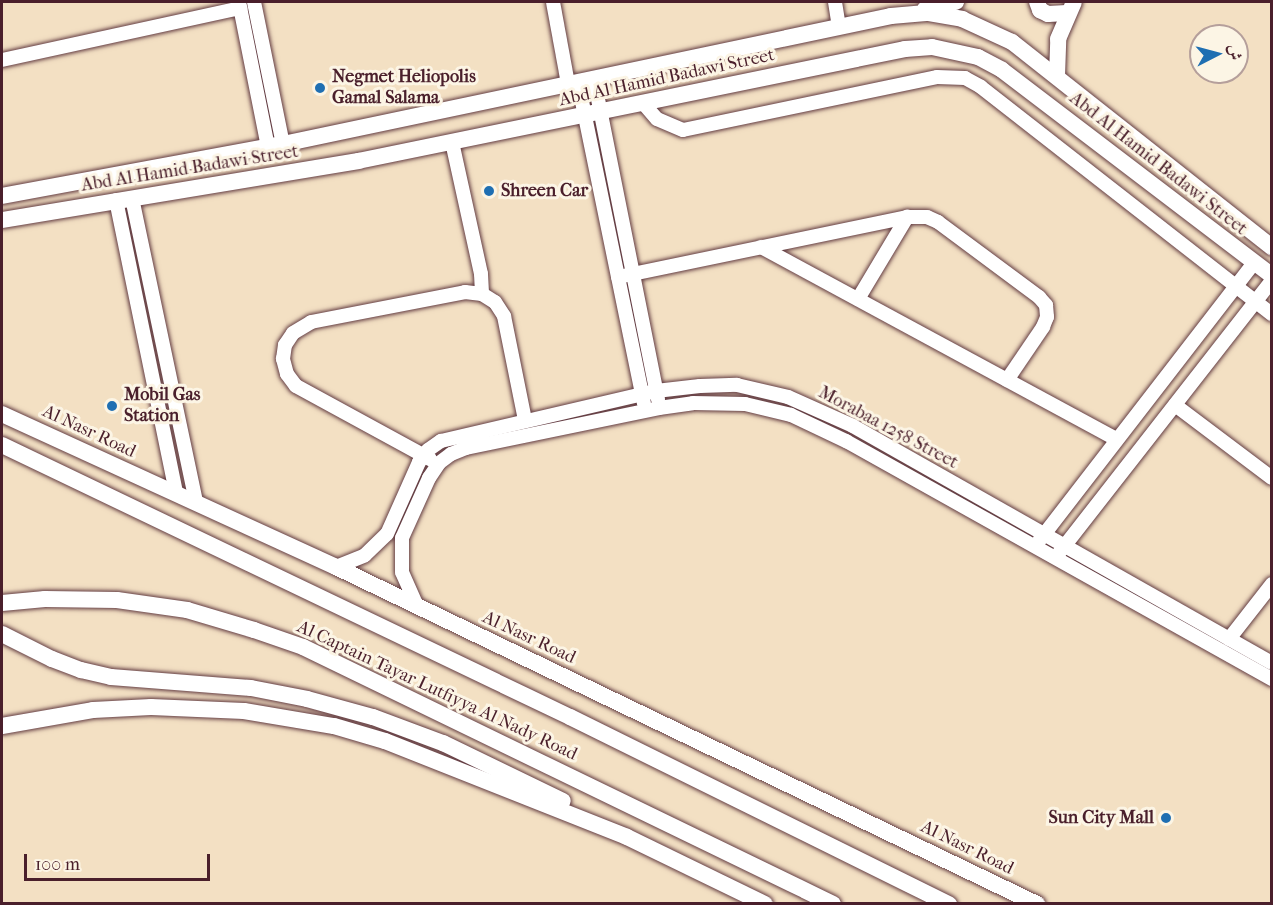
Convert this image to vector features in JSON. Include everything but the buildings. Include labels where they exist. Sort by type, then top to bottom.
[{"type":"main road","name":"Abd Al Hamid Badawi Street","points":[[2,196],[276,145],[956,2]]},
{"type":"main road","points":[[1037,2],[1040,10],[1048,14],[1070,7]]},
{"type":"main road","name":"Abd Al Hamid Badawi Street","points":[[1057,76],[1058,39],[1070,7]]},
{"type":"main road","name":"Abd Al Hamid Badawi Street","points":[[910,13],[946,15],[979,25],[1012,42],[1272,248]]},
{"type":"main road","name":"Abd Al Hamid Badawi Street","points":[[2,220],[285,174],[905,49],[932,47],[959,51],[978,57],[1025,86],[1272,278]]},
{"type":"main road","name":"Al Nasr Road","points":[[2,414],[336,567],[1037,903]]},
{"type":"main road","points":[[2,445],[570,717],[949,903]]},
{"type":"main road","name":"Al Captain Tayar Lutfiyya Al Nady Road","points":[[4,603],[74,598],[136,602],[187,610],[303,647],[833,903]]},
{"type":"main road","points":[[2,634],[52,659],[111,677],[251,688],[308,699],[373,717],[443,743],[541,789],[627,837],[765,903]]},
{"type":"main road","points":[[2,726],[93,710],[151,707],[202,708],[283,717],[334,726],[385,741],[627,837]]},
{"type":"street","points":[[553,2],[592,113],[633,274],[649,393]]},
{"type":"street","points":[[835,2],[839,27]]},
{"type":"street","points":[[2,60],[240,7],[251,13],[255,3]]},
{"type":"street","points":[[255,3],[276,145]]},
{"type":"street","points":[[240,7],[276,145]]},
{"type":"street","points":[[643,103],[657,119],[682,130],[937,77],[965,78],[981,87],[1272,314]]},
{"type":"street","points":[[592,113],[618,277],[653,410]]},
{"type":"street","points":[[452,142],[481,274],[482,294]]},
{"type":"street","points":[[124,199],[176,493]]},
{"type":"street","points":[[124,199],[196,503]]},
{"type":"street","points":[[618,277],[907,217],[927,217],[938,222],[1039,297],[1046,305],[1047,317],[1043,327],[1007,380]]},
{"type":"street","points":[[858,299],[907,217]]},
{"type":"street","points":[[761,247],[1116,439]]},
{"type":"street","points":[[1040,540],[1254,263]]},
{"type":"street","points":[[1060,551],[1272,278]]},
{"type":"street","points":[[439,463],[296,386],[284,367],[285,345],[292,333],[311,322],[465,292],[482,294],[495,302],[504,316],[525,420]]},
{"type":"street","name":"Morabaa 1258 Street","points":[[423,456],[435,445],[449,438],[649,393],[718,384],[748,387],[801,402],[854,426],[1040,540]]},
{"type":"street","name":"Morabaa 1258 Street","points":[[417,606],[402,572],[402,538],[429,478],[439,463],[466,447],[653,410],[712,402],[760,406],[791,415],[846,441],[1040,540],[1264,664]]},
{"type":"street","points":[[1175,405],[1272,478]]},
{"type":"street","points":[[846,441],[854,426]]},
{"type":"street","points":[[336,567],[365,555],[387,534],[423,456]]},
{"type":"street","points":[[387,534],[393,542],[402,538]]},
{"type":"street","name":"Morabaa 1258 Street","points":[[1060,551],[1229,639],[1264,664],[1272,679]]},
{"type":"street","points":[[1229,639],[1272,584]]},
{"type":"place","name":"Negmet Heliopolis Gamal Salama","points":[[320,88]]},
{"type":"place","name":"Shreen Car","points":[[489,191]]},
{"type":"place","name":"Mobil Gas Station","points":[[112,406]]},
{"type":"place","name":"Sun City Mall","points":[[1166,818]]}]
